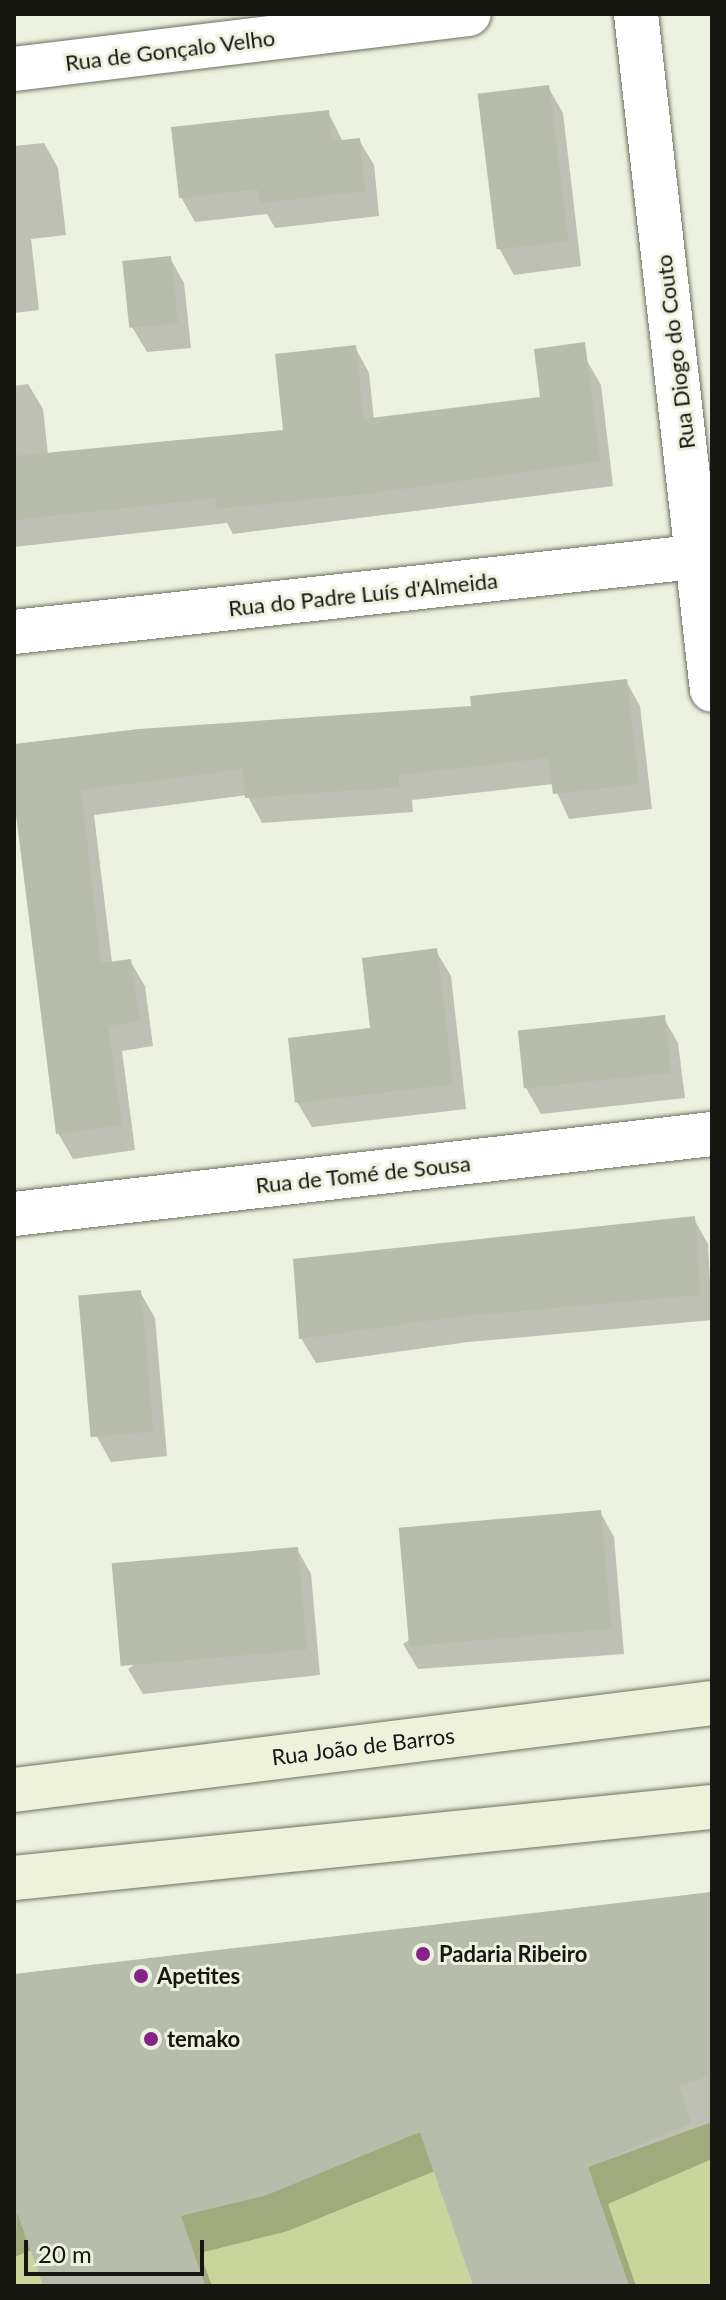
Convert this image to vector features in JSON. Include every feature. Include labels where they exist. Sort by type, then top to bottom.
[{"type":"street","name":"Rua de Gonçalo Velho","points":[[14,69],[469,14]]},
{"type":"street","name":"Rua Diogo do Couto","points":[[636,14],[705,556],[712,690]]},
{"type":"street","name":"Rua do Padre Luís d'Almeida","points":[[14,632],[705,556]]},
{"type":"street","name":"Rua de Tomé de Sousa","points":[[14,1214],[712,1134]]},
{"type":"street","name":"Rua João de Barros","points":[[14,1790],[712,1703]]},
{"type":"street","points":[[14,1878],[712,1807]]},
{"type":"green space","points":[[712,2122],[712,2286],[629,2286],[588,2167]]},
{"type":"green space","points":[[420,2132],[473,2286],[205,2286],[181,2216]]},
{"type":"green space","points":[[17,2212],[43,2286],[14,2286]]},
{"type":"building","points":[[549,85],[568,241],[497,250],[478,94]]},
{"type":"building","points":[[329,110],[332,141],[360,138],[365,191],[259,203],[258,189],[179,198],[171,127]]},
{"type":"building","points":[[171,256],[178,323],[129,328],[122,261]]},
{"type":"building","points":[[585,342],[600,461],[373,493],[216,509],[215,498],[14,520],[14,456],[283,430],[275,354],[356,345],[363,419],[540,397],[534,349]]},
{"type":"building","points":[[627,679],[639,784],[553,794],[548,758],[399,775],[399,787],[245,798],[243,769],[81,790],[101,963],[131,959],[140,1021],[108,1026],[122,1125],[56,1134],[14,799],[14,744],[139,729],[471,706],[470,696]]},
{"type":"building","points":[[437,948],[453,1084],[295,1103],[288,1038],[370,1028],[362,958]]},
{"type":"building","points":[[665,1015],[671,1073],[524,1088],[518,1030]]},
{"type":"building","points":[[695,1216],[700,1295],[453,1317],[299,1339],[293,1259]]},
{"type":"building","points":[[141,1290],[153,1431],[91,1437],[78,1295]]},
{"type":"building","points":[[601,1510],[611,1629],[409,1646],[399,1528]]},
{"type":"building","points":[[298,1547],[307,1650],[121,1666],[112,1563]]},
{"type":"building","points":[[712,1892],[712,2075],[679,2086],[691,2123],[588,2167],[629,2286],[473,2286],[420,2132],[267,2195],[181,2216],[205,2286],[43,2286],[14,2203],[14,1974]]},
{"type":"place","name":"Padaria Ribeiro","points":[[423,1954]]},
{"type":"place","name":"Apetites","points":[[141,1976]]},
{"type":"place","name":"temako","points":[[151,2039]]}]
